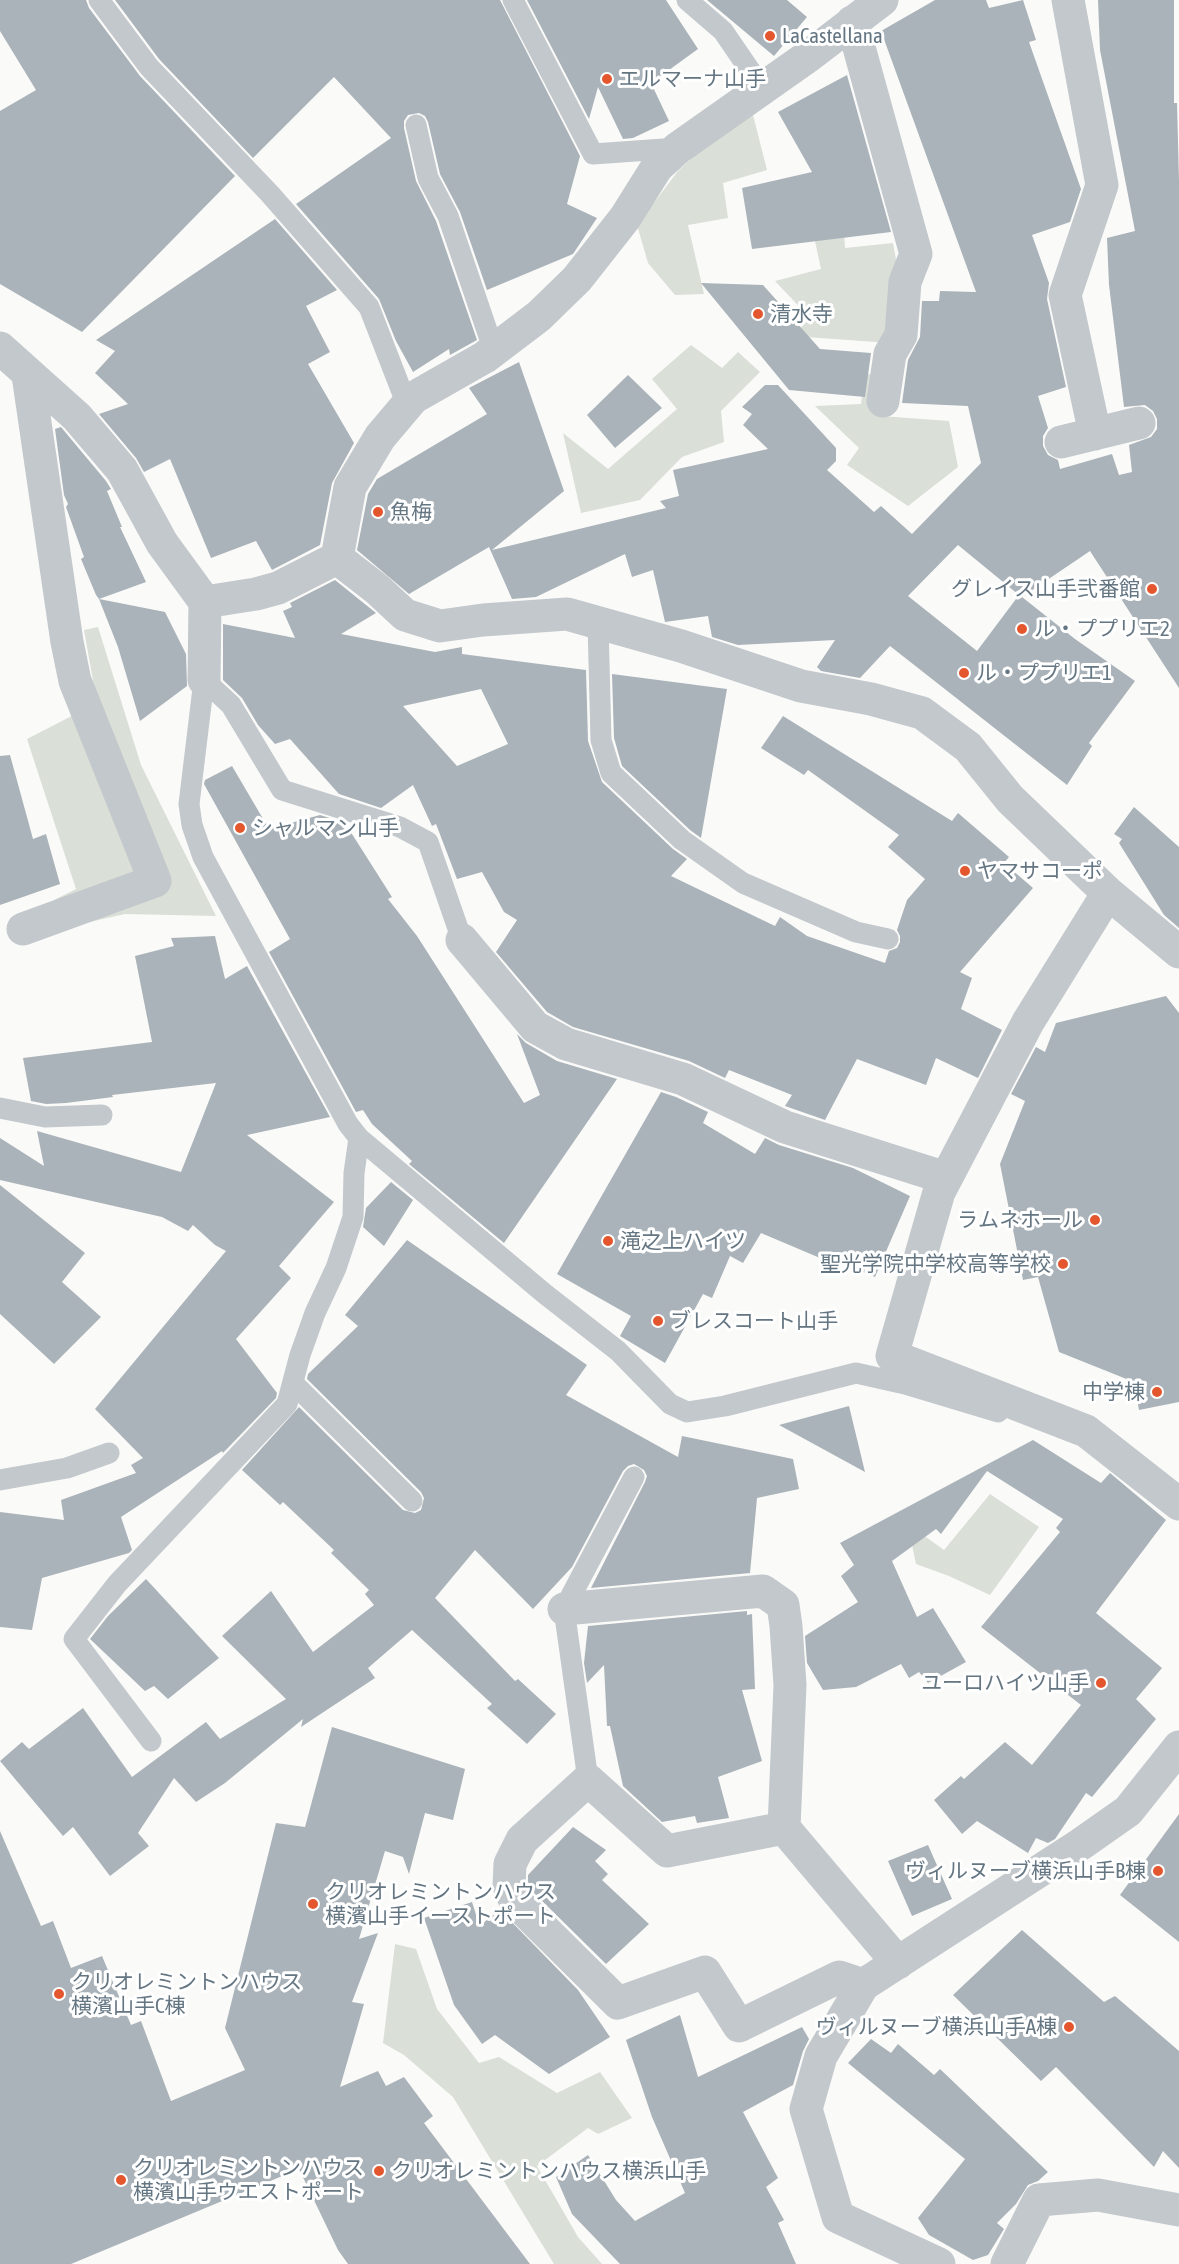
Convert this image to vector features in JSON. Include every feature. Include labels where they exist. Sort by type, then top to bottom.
[{"type":"street","points":[[338,558],[350,487],[380,437],[413,398],[485,357],[539,316],[577,279],[625,218],[657,167],[678,148],[882,0]]},
{"type":"street","points":[[1068,0],[1102,185],[1065,295],[1095,434]]},
{"type":"street","points":[[852,22],[916,254],[905,282],[901,335],[890,354],[883,401]]},
{"type":"street","points":[[0,348],[77,417],[122,470],[162,543],[206,602],[204,680]]},
{"type":"street","points":[[23,929],[155,881],[75,681],[67,642],[28,375]]},
{"type":"street","points":[[1061,442],[1139,423]]},
{"type":"street","points":[[206,602],[278,588],[338,558]]},
{"type":"street","points":[[338,558],[405,615],[440,626],[483,620],[567,614],[681,646],[801,686],[871,699],[922,713],[968,747],[1010,799],[1108,893],[1179,952]]},
{"type":"street","points":[[1108,893],[1028,1022],[939,1192],[892,1356],[1086,1431],[1179,1504]]},
{"type":"street","points":[[462,940],[535,1027],[566,1044],[683,1079],[785,1127],[946,1178]]},
{"type":"street","points":[[564,1609],[763,1591],[783,1605],[790,1685],[784,1828],[898,1963]]},
{"type":"street","points":[[939,2264],[838,2217],[806,2109],[821,2056],[863,1985],[1081,1844],[1128,1810],[1179,1747]]},
{"type":"street","points":[[784,1828],[667,1851],[588,1780],[522,1840],[510,1864],[509,1886],[514,1900],[618,2003],[705,1972],[739,2026],[839,1977],[863,1985]]},
{"type":"street","points":[[1007,2264],[1039,2200],[1098,2195],[1179,2210]]},
{"type":"lane","points":[[99,0],[149,67],[270,194],[369,307],[407,405]]},
{"type":"lane","points":[[513,0],[593,154],[678,148]]},
{"type":"lane","points":[[687,0],[723,31],[762,88]]},
{"type":"lane","points":[[416,125],[428,178],[448,216],[494,351]]},
{"type":"lane","points":[[598,623],[601,740],[612,773],[682,840],[743,883],[856,932],[888,939]]},
{"type":"lane","points":[[204,680],[231,705],[282,790],[400,827],[428,842],[462,940]]},
{"type":"lane","points":[[204,680],[189,804],[192,825],[202,857],[348,1124],[359,1138],[528,1280],[618,1352],[670,1404],[687,1412],[725,1406],[856,1373],[905,1384],[1072,1436],[1086,1431]]},
{"type":"lane","points":[[0,1108],[45,1117],[102,1114]]},
{"type":"lane","points":[[151,1741],[74,1639],[117,1584],[287,1404],[315,1313],[336,1268],[353,1217],[354,1173],[359,1138]]},
{"type":"lane","points":[[293,1383],[412,1501]]},
{"type":"lane","points":[[0,1480],[68,1468],[109,1453]]},
{"type":"lane","points":[[588,1780],[564,1609],[634,1477]]},
{"type":"shaded area","points":[[753,115],[767,170],[723,183],[728,218],[688,225],[704,294],[675,295],[648,263],[637,225],[678,171],[717,134]]},
{"type":"shaded area","points":[[808,209],[844,233],[845,248],[893,243],[897,265],[890,343],[806,337],[773,356],[810,318],[775,281],[821,269]]},
{"type":"shaded area","points":[[691,345],[722,368],[738,352],[760,372],[721,411],[724,442],[682,457],[640,500],[581,513],[563,433],[608,469],[677,409],[652,379]]},
{"type":"shaded area","points":[[865,374],[883,375],[881,416],[949,421],[958,467],[908,506],[847,465],[859,448],[815,406],[861,404]]},
{"type":"shaded area","points":[[98,627],[141,765],[216,916],[125,914],[63,928],[54,900],[76,889],[27,739],[97,703],[84,630]]},
{"type":"shaded area","points":[[990,1494],[1039,1527],[990,1595],[916,1564],[911,1540],[919,1532],[944,1550]]},
{"type":"shaded area","points":[[395,1944],[416,1949],[437,2009],[479,2063],[499,2057],[557,2093],[600,2072],[632,2118],[598,2134],[588,2128],[537,2166],[578,2237],[602,2264],[554,2264],[453,2097],[404,2055],[383,2043]]},
{"type":"building","points":[[0,0],[86,0],[89,8],[140,76],[235,176],[82,332],[0,284],[0,111],[36,90],[0,31]]},
{"type":"building","points":[[115,0],[500,0],[580,156],[567,204],[597,218],[573,254],[487,290],[460,212],[440,174],[428,122],[425,116],[419,113],[408,115],[404,121],[404,128],[416,181],[436,221],[477,340],[450,355],[449,349],[413,372],[396,341],[379,299],[296,204],[391,138],[334,77],[253,158],[159,59]]},
{"type":"building","points":[[527,0],[666,0],[698,49],[651,83],[669,121],[633,138],[623,139],[598,87],[589,119]]},
{"type":"building","name":"LaCastellana","points":[[707,0],[787,0],[807,17],[774,56]]},
{"type":"building","points":[[935,0],[986,0],[989,8],[1023,0],[1036,40],[1029,42],[1081,189],[1070,222],[1032,235],[1049,283],[1047,299],[1066,387],[1038,396],[1048,428],[1043,436],[1043,446],[1048,455],[1058,460],[1060,469],[1112,454],[1119,475],[1132,472],[1129,445],[1151,437],[1157,429],[1157,419],[1153,411],[1145,405],[1124,407],[1109,285],[1107,238],[1135,231],[1100,50],[1098,0],[1174,0],[1174,103],[1177,103],[1179,181],[1179,688],[1090,551],[1022,597],[1075,639],[1135,681],[1089,743],[1092,746],[1067,785],[890,646],[860,678],[821,671],[817,667],[835,640],[738,645],[712,637],[708,616],[665,622],[653,570],[632,577],[625,554],[536,597],[512,599],[489,547],[409,594],[357,550],[368,494],[377,479],[487,414],[469,388],[519,362],[564,491],[492,550],[666,508],[660,501],[679,496],[673,470],[768,449],[743,425],[752,414],[742,407],[765,385],[778,385],[836,448],[836,461],[827,470],[874,512],[881,506],[912,534],[981,463],[968,406],[902,403],[908,360],[920,337],[922,301],[939,301],[940,291],[976,292],[881,31]],"holes":[[[958,545],[1019,595],[977,651],[908,596]]]},
{"type":"building","points":[[847,75],[891,232],[752,249],[742,188],[812,172],[778,112]]},
{"type":"building","points":[[275,219],[337,290],[306,306],[330,352],[308,364],[354,443],[332,483],[320,545],[272,570],[256,541],[211,558],[170,459],[144,472],[136,458],[99,414],[128,404],[95,373],[115,351],[96,340]]},
{"type":"building","points":[[701,283],[763,285],[820,349],[871,353],[865,397],[789,390]]},
{"type":"building","points":[[628,375],[662,408],[615,448],[587,415]]},
{"type":"building","points":[[61,427],[111,489],[107,491],[122,527],[120,527],[146,582],[99,599],[96,595],[81,559],[84,557],[66,507],[68,504],[64,495],[55,429]]},
{"type":"building","points":[[335,580],[376,613],[341,634],[435,652],[462,647],[462,654],[586,670],[588,741],[602,782],[673,849],[687,859],[671,876],[775,926],[780,917],[807,936],[885,963],[889,951],[897,948],[900,942],[897,930],[907,900],[925,879],[888,847],[899,835],[808,770],[804,775],[761,748],[783,716],[952,821],[958,813],[1009,857],[1004,863],[1033,888],[960,972],[972,978],[961,1009],[1002,1030],[978,1078],[936,1058],[926,1085],[857,1059],[825,1120],[785,1106],[792,1095],[729,1070],[725,1078],[689,1061],[573,1027],[547,1012],[496,952],[517,920],[504,912],[482,872],[457,879],[436,824],[432,826],[413,785],[381,808],[339,794],[290,739],[275,744],[258,725],[242,698],[223,680],[223,624],[295,638],[283,611],[292,607],[290,603]],"holes":[[[481,689],[508,744],[457,766],[403,706]]]},
{"type":"building","points":[[99,599],[165,612],[186,654],[187,686],[140,721],[118,647]]},
{"type":"building","points":[[612,674],[727,689],[701,838],[622,766],[614,738]]},
{"type":"building","points":[[10,755],[33,839],[46,834],[60,884],[0,905],[0,756]]},
{"type":"building","points":[[232,766],[269,829],[320,815],[345,823],[392,897],[388,899],[417,936],[524,1103],[540,1095],[517,1034],[526,1043],[557,1061],[617,1079],[504,1243],[409,1164],[412,1161],[372,1124],[363,1110],[356,1112],[269,952],[290,939],[204,784],[205,780]]},
{"type":"building","points":[[1134,807],[1179,847],[1179,928],[1164,915],[1119,843],[1122,839],[1114,834]]},
{"type":"building","points":[[215,936],[225,979],[247,966],[330,1117],[247,1135],[334,1202],[279,1266],[291,1278],[236,1339],[277,1393],[276,1398],[223,1453],[222,1451],[121,1517],[132,1550],[129,1553],[42,1578],[32,1630],[0,1627],[0,1512],[64,1520],[61,1500],[136,1473],[131,1465],[143,1458],[95,1409],[226,1251],[215,1245],[193,1225],[188,1231],[162,1217],[0,1180],[0,1138],[44,1166],[37,1131],[181,1172],[216,1083],[46,1104],[31,1101],[23,1058],[152,1042],[135,956],[174,946],[171,938]]},
{"type":"building","name":"聖光学院中学校高等学校","points":[[1166,996],[1179,1013],[1179,1402],[1139,1410],[1134,1382],[1059,1352],[1038,1277],[1023,1280],[1000,1164],[1025,1101],[1011,1094],[1036,1047],[1045,1052],[1056,1023]]},
{"type":"building","points":[[661,1092],[708,1112],[703,1123],[755,1154],[765,1138],[779,1145],[853,1168],[910,1196],[875,1277],[821,1254],[820,1258],[761,1233],[743,1263],[730,1256],[712,1298],[703,1294],[665,1363],[620,1336],[631,1316],[557,1274]]},
{"type":"building","points":[[391,1182],[413,1200],[384,1246],[363,1227],[366,1208]]},
{"type":"building","points":[[0,1185],[85,1253],[62,1282],[101,1317],[54,1364],[0,1314]]},
{"type":"building","points":[[407,1240],[587,1365],[566,1395],[678,1457],[682,1436],[793,1459],[799,1489],[757,1498],[750,1573],[591,1588],[645,1482],[647,1476],[644,1470],[634,1464],[623,1471],[572,1567],[533,1609],[475,1550],[435,1598],[515,1681],[518,1679],[556,1714],[527,1744],[487,1708],[492,1704],[412,1630],[368,1668],[375,1678],[301,1727],[303,1719],[225,1783],[196,1802],[174,1778],[138,1833],[149,1846],[110,1876],[73,1827],[63,1836],[0,1761],[22,1742],[29,1749],[83,1708],[132,1777],[206,1722],[220,1739],[286,1699],[222,1636],[271,1591],[313,1652],[374,1605],[365,1594],[369,1590],[331,1553],[334,1550],[283,1502],[280,1505],[242,1470],[299,1407],[403,1510],[415,1513],[421,1510],[424,1498],[421,1492],[307,1379],[308,1374],[358,1326],[345,1315]]},
{"type":"building","points":[[849,1406],[865,1472],[779,1425]]},
{"type":"building","points":[[1033,1440],[1101,1483],[1110,1473],[1166,1520],[1096,1613],[1162,1668],[1136,1699],[1156,1719],[1092,1797],[1086,1793],[1055,1839],[1048,1843],[1036,1838],[1028,1853],[977,1821],[962,1834],[934,1800],[961,1776],[964,1779],[1005,1742],[1032,1765],[1081,1705],[981,1627],[1060,1532],[1056,1528],[1063,1519],[987,1471],[941,1534],[936,1529],[892,1561],[917,1617],[933,1608],[966,1662],[928,1683],[919,1672],[909,1678],[901,1664],[856,1687],[823,1690],[807,1663],[805,1636],[858,1602],[841,1576],[854,1565],[840,1543]]},
{"type":"building","points":[[146,1579],[219,1658],[168,1699],[154,1686],[145,1691],[90,1639],[108,1616]]},
{"type":"building","points":[[747,1611],[747,1615],[752,1614],[755,1689],[742,1690],[762,1761],[718,1777],[729,1818],[697,1823],[695,1816],[662,1822],[623,1786],[610,1726],[607,1726],[604,1665],[587,1683],[584,1663],[588,1626]]},
{"type":"building","points":[[332,1727],[465,1769],[453,1820],[425,1813],[409,1874],[403,1857],[385,1851],[359,1939],[378,1933],[352,2002],[364,2004],[340,2087],[378,2071],[386,2086],[404,2077],[433,2116],[424,2123],[530,2264],[348,2264],[338,2250],[299,2169],[71,2264],[0,2264],[0,1831],[41,1926],[53,1921],[71,1968],[102,1956],[131,2025],[141,2021],[171,2101],[245,2070],[225,2028],[276,1823],[305,1827]]},
{"type":"building","name":"ヴィルヌーブ横浜山手B棟","points":[[1179,1814],[1179,1942],[1120,1895]]},
{"type":"building","points":[[573,1827],[606,1850],[595,1861],[608,1874],[602,1880],[649,1924],[606,1964],[531,1890],[528,1883],[528,1875]]},
{"type":"building","points":[[928,1845],[952,1899],[912,1916],[888,1861]]},
{"type":"building","points":[[472,1902],[480,1927],[498,1908],[578,1990],[610,2037],[549,2074],[495,2035],[482,2044],[454,2005],[424,1918]]},
{"type":"building","name":"ヴィルヌーブ横浜山手A棟","points":[[1022,1930],[1104,2002],[1115,1996],[1179,2051],[1179,2168],[1163,2151],[1154,2167],[1056,2067],[1041,2081],[953,1995]]},
{"type":"building","points":[[680,2015],[698,2077],[802,2027],[809,2039],[793,2085],[743,2112],[778,2178],[766,2187],[784,2220],[778,2223],[796,2264],[620,2264],[572,2214],[556,2177],[588,2155],[616,2200],[635,2221],[685,2193],[652,2117],[626,2040]]},
{"type":"building","points":[[871,2039],[891,2053],[898,2044],[934,2075],[940,2069],[1048,2172],[1038,2181],[1028,2185],[1016,2204],[997,2223],[1004,2229],[988,2255],[973,2260],[929,2235],[918,2218],[965,2159],[848,2063]]},
{"type":"place","name":"LaCastellana","points":[[770,36]]},
{"type":"place","name":"エルマーナ山手","points":[[607,79]]},
{"type":"place","name":"清水寺","points":[[758,314]]},
{"type":"place","name":"魚梅","points":[[378,512]]},
{"type":"place","name":"グレイス山手弐番館","points":[[1152,589]]},
{"type":"place","name":"ル・ププリエ2","points":[[1022,629]]},
{"type":"place","name":"ル・ププリエ1","points":[[964,673]]},
{"type":"place","name":"シャルマン山手","points":[[240,828]]},
{"type":"place","name":"ヤマサコーポ","points":[[965,871]]},
{"type":"place","name":"ラムネホール","points":[[1095,1220]]},
{"type":"place","name":"滝之上ハイツ","points":[[608,1241]]},
{"type":"place","name":"聖光学院中学校高等学校","points":[[1063,1264]]},
{"type":"place","name":"ブレスコート山手","points":[[658,1321]]},
{"type":"place","name":"中学棟","points":[[1157,1392]]},
{"type":"place","name":"ユーロハイツ山手","points":[[1101,1683]]},
{"type":"place","name":"ヴィルヌーブ横浜山手B棟","points":[[1158,1871]]},
{"type":"place","name":"クリオレミントンハウス 横濱山手イーストポート","points":[[313,1904]]},
{"type":"place","name":"クリオレミントンハウス 横濱山手C棟","points":[[59,1994]]},
{"type":"place","name":"ヴィルヌーブ横浜山手A棟","points":[[1069,2027]]},
{"type":"place","name":"クリオレミントンハウス横浜山手","points":[[379,2171]]},
{"type":"place","name":"クリオレミントンハウス 横濱山手ウエストポート","points":[[121,2180]]}]
